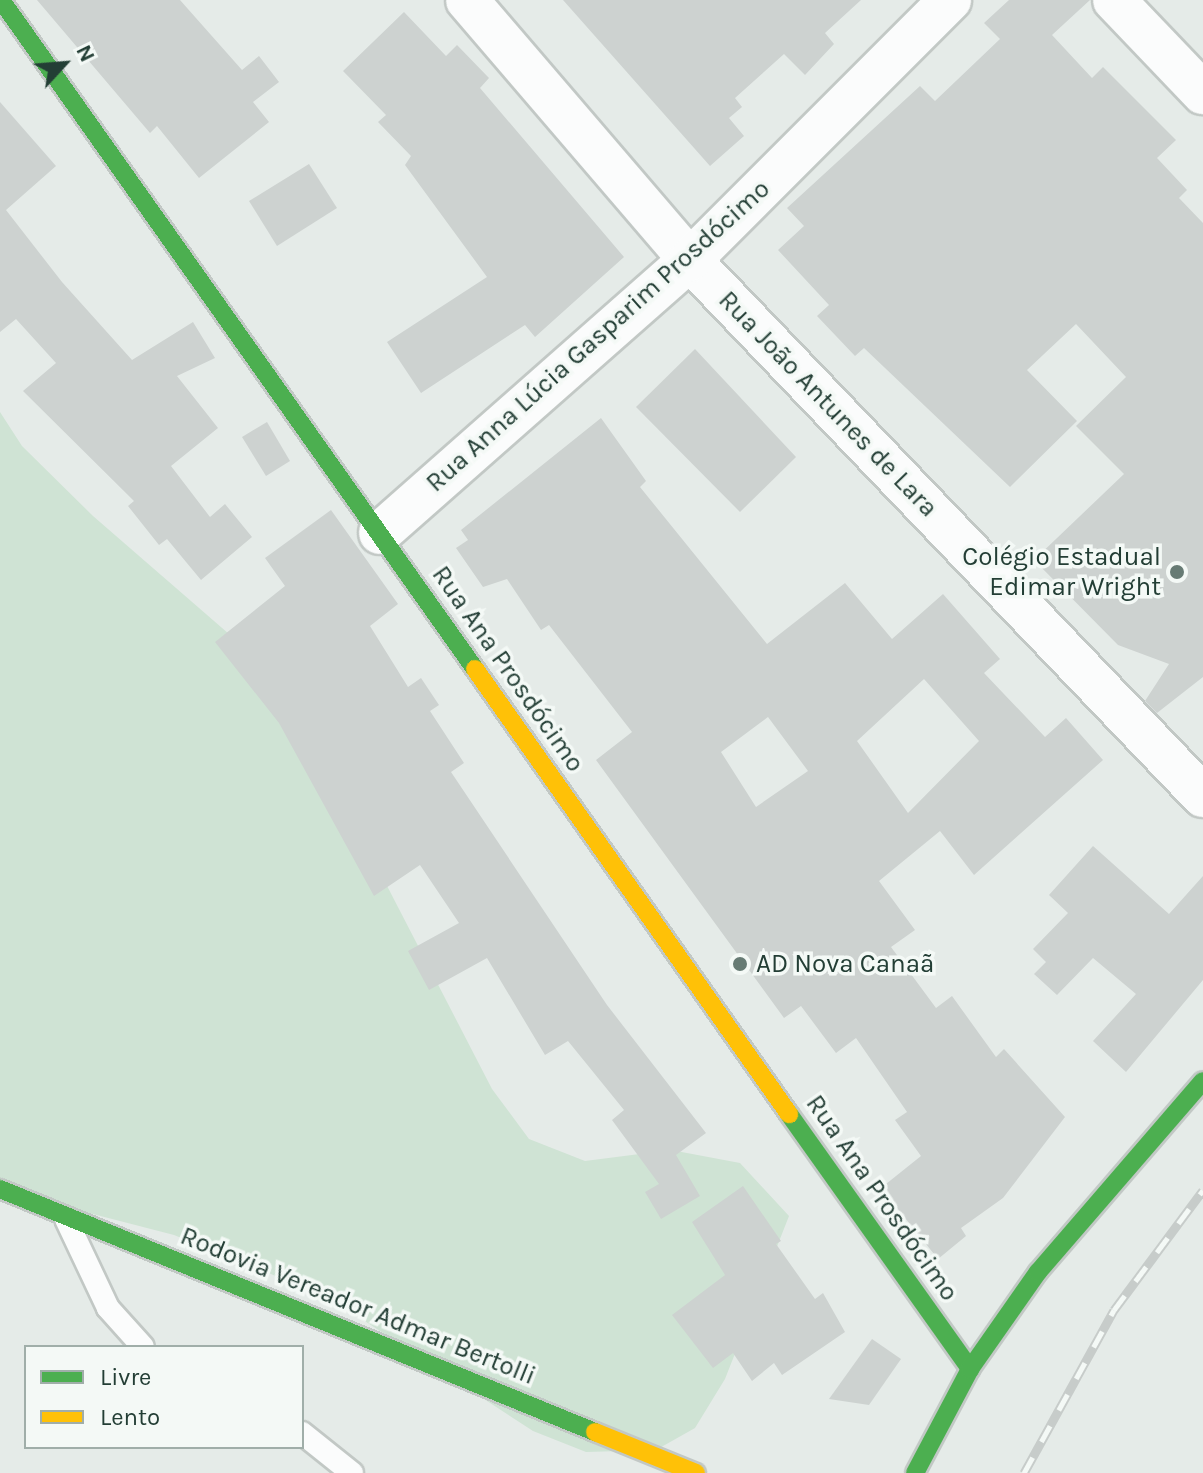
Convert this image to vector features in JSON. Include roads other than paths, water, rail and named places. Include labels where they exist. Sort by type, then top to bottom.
[{"type":"main road","name":"Rua Ana Prosdócimo","points":[[1,0],[970,1369]]},
{"type":"main road","points":[[918,1468],[970,1369],[1038,1272],[1203,1081]]},
{"type":"main road","name":"Rodovia Vereador Admar Bertolli","points":[[0,1189],[696,1473]]},
{"type":"street","name":"Rua João Antunes de Lara","points":[[467,0],[690,260],[1203,796]]},
{"type":"street","name":"Rua Anna Lúcia Gasparim Prosdócimo","points":[[380,533],[690,260],[950,0]]},
{"type":"street","points":[[1114,0],[1203,93]]},
{"type":"lane","points":[[63,1214],[108,1308],[141,1345]]},
{"type":"lane","points":[[304,1435],[352,1473]]},
{"type":"railway","points":[[1024,1473],[1114,1310],[1203,1190]]},
{"type":"place","name":"Colégio Estadual Edimar Wright","points":[[1177,572]]},
{"type":"place","name":"AD Nova Canaã","points":[[740,964]]}]
